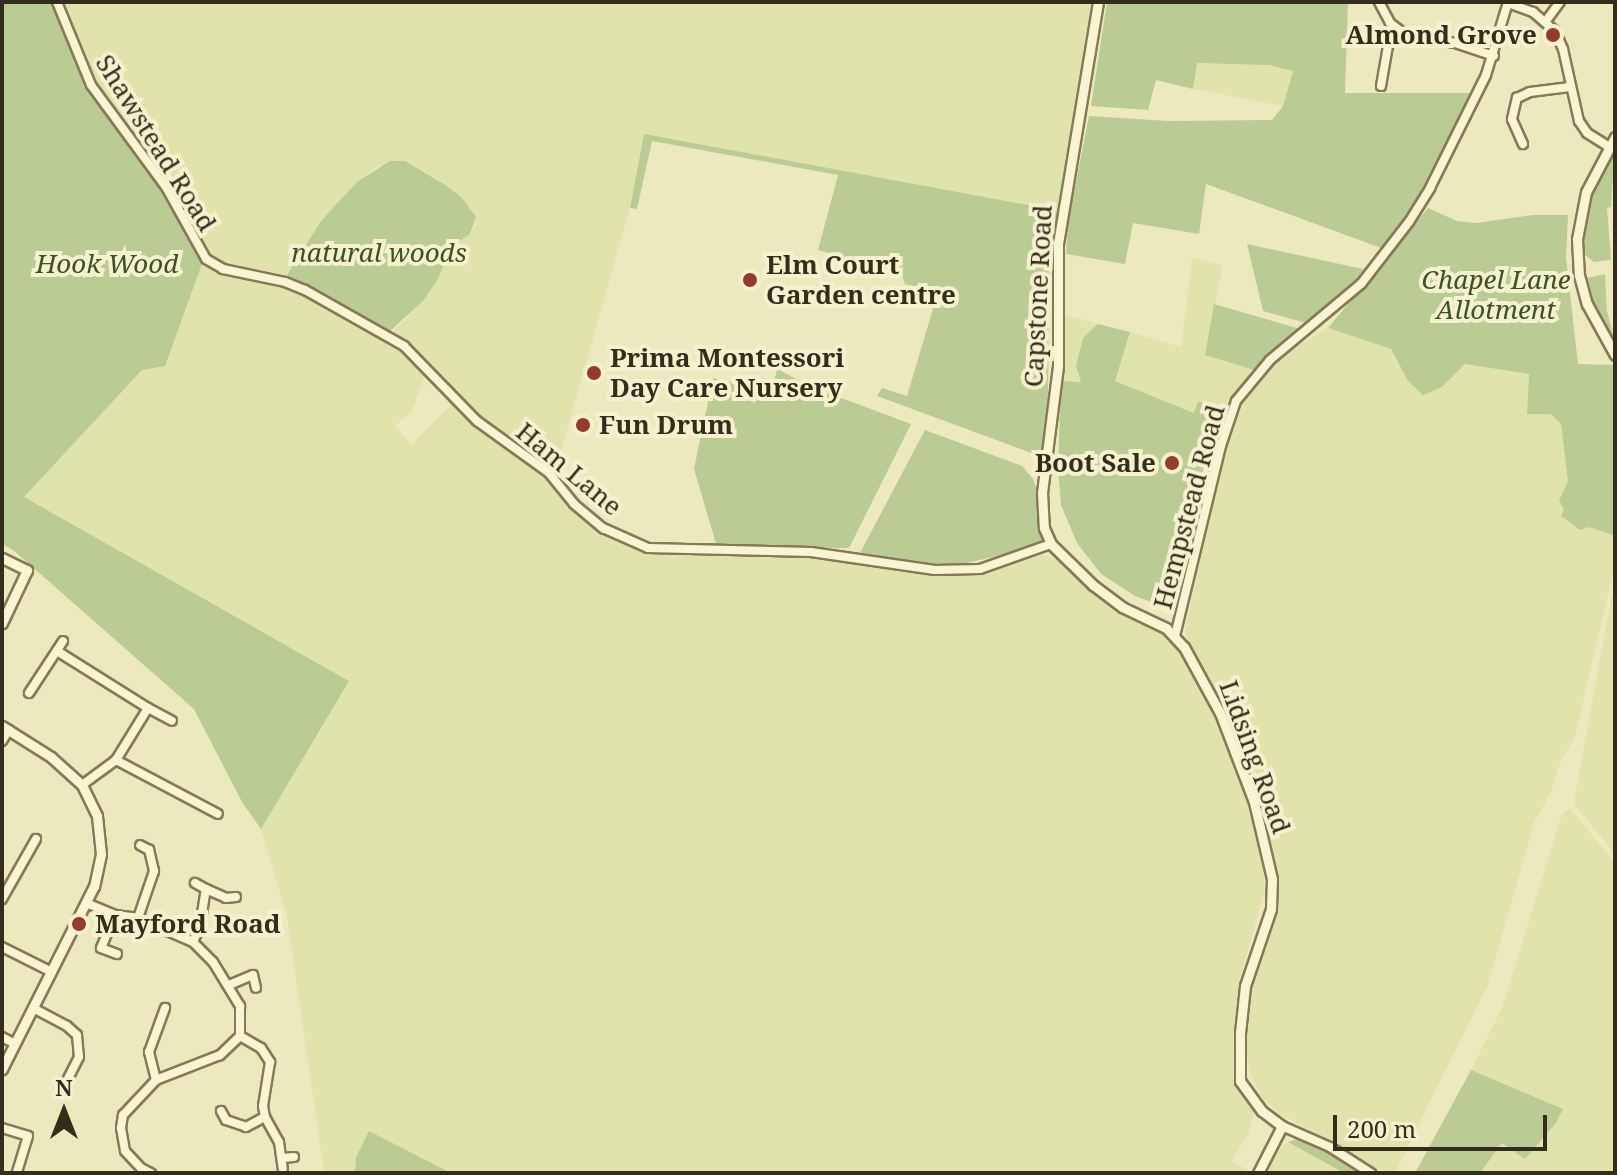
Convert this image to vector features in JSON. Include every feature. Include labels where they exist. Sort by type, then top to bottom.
[{"type":"street","name":"Shawstead Road","points":[[57,2],[91,85],[166,187],[206,259]]},
{"type":"street","name":"Capstone Road","points":[[1051,544],[1044,528],[1042,492],[1058,366],[1058,244],[1098,2]]},
{"type":"street","points":[[1379,2],[1397,31],[1414,38],[1455,43],[1494,56]]},
{"type":"street","points":[[1508,2],[1546,21],[1560,40],[1581,125],[1608,146]]},
{"type":"street","name":"Hempstead Road","points":[[1175,636],[1221,446],[1236,401],[1258,371],[1361,284],[1387,254],[1430,188],[1494,56],[1508,2]]},
{"type":"street","points":[[1546,21],[1560,2]]},
{"type":"street","points":[[1381,86],[1388,46],[1397,31]]},
{"type":"street","points":[[1523,144],[1512,119],[1517,98],[1530,92],[1570,87]]},
{"type":"street","points":[[1615,137],[1608,146],[1581,208],[1577,259],[1587,304],[1615,355]]},
{"type":"street","name":"Ham Lane","points":[[206,259],[223,269],[285,282],[305,290],[404,346],[477,421],[549,473],[574,504],[603,528],[648,548],[811,552],[935,570],[959,570],[980,569],[1051,544]]},
{"type":"street","name":"Lidsing Road","points":[[1051,544],[1109,598],[1175,636],[1203,677],[1220,713],[1254,802],[1272,879],[1271,909],[1245,986],[1240,1033],[1240,1081],[1262,1111],[1282,1126]]},
{"type":"street","points":[[2,558],[27,570],[2,623]]},
{"type":"street","points":[[29,693],[63,641]]},
{"type":"street","points":[[57,651],[172,721]]},
{"type":"street","points":[[82,785],[116,760],[148,708]]},
{"type":"street","points":[[2,741],[5,728],[58,762],[82,785],[97,816],[101,854],[97,877],[86,903],[2,1069]]},
{"type":"street","points":[[116,760],[218,814]]},
{"type":"street","points":[[2,899],[36,839]]},
{"type":"street","points":[[138,918],[154,871],[149,850],[140,845]]},
{"type":"street","points":[[195,883],[226,898],[236,897]]},
{"type":"street","points":[[193,942],[203,916],[206,889]]},
{"type":"street","points":[[86,903],[115,915],[138,918],[193,942],[229,985],[240,1006],[240,1036],[220,1055],[156,1080],[129,1104],[121,1128],[122,1141],[131,1159],[151,1173]]},
{"type":"street","points":[[115,915],[101,948],[117,954]]},
{"type":"street","points":[[2,947],[52,972]]},
{"type":"street","points":[[229,985],[253,970],[256,988]]},
{"type":"street","points":[[33,1008],[67,1026],[77,1035],[79,1057],[69,1076],[60,1067]]},
{"type":"street","points":[[156,1080],[149,1052],[165,1008]]},
{"type":"street","points":[[240,1036],[261,1048],[270,1062],[265,1117],[279,1142],[283,1169]]},
{"type":"street","points":[[2,1037],[15,1044]]},
{"type":"street","points":[[221,1111],[222,1123],[246,1127],[265,1117]]},
{"type":"street","points":[[1258,1173],[1282,1126],[1330,1147],[1371,1173]]},
{"type":"street","points":[[2,1128],[38,1139]]},
{"type":"street","points":[[17,1173],[28,1136]]},
{"type":"street","points":[[282,1158],[294,1157]]},
{"type":"green space","name":"Hook Wood","points":[[2,2],[53,2],[85,88],[161,185],[203,261],[165,366],[142,370],[24,497],[349,681],[261,829],[242,802],[194,709],[13,550],[2,544]]},
{"type":"green space","points":[[64,2],[1092,2],[1060,211],[644,135],[630,208],[556,469],[549,473],[477,421],[414,356],[387,337],[423,301],[438,279],[452,246],[470,234],[475,225],[476,217],[447,186],[422,170],[378,165],[321,221],[287,275],[215,261],[205,254],[169,185],[97,83]]},
{"type":"green space","points":[[1107,2],[1348,2],[1345,93],[1470,93],[1426,188],[1384,249],[1206,184],[1199,234],[1133,223],[1125,264],[1066,254],[1068,223],[1089,116],[1168,121],[1272,120],[1283,106],[1293,71],[1269,65],[1197,63],[1193,89],[1156,80],[1148,110],[1091,106]]},
{"type":"green space","points":[[1196,63],[1269,65],[1293,70],[1283,106],[1193,89]]},
{"type":"green space","points":[[644,134],[1060,211],[1049,269],[1048,407],[1045,446],[1041,453],[1034,454],[877,396],[882,388],[907,396],[938,292],[905,284],[902,275],[818,250],[838,175],[652,141],[637,209],[630,208]]},
{"type":"green space","points":[[1615,144],[1611,207],[1607,208],[1611,260],[1594,262],[1584,254],[1585,226],[1591,195]]},
{"type":"green space","name":"natural woods","points":[[390,161],[405,161],[447,186],[463,199],[476,217],[470,234],[452,246],[438,279],[423,301],[389,332],[287,275],[321,221],[357,182]]},
{"type":"green space","name":"Chapel Lane Allotment","points":[[1428,208],[1457,221],[1476,223],[1533,215],[1568,215],[1566,258],[1578,364],[1615,365],[1615,536],[1589,527],[1580,530],[1561,516],[1564,509],[1559,501],[1568,481],[1561,424],[1551,414],[1527,414],[1529,374],[1465,364],[1442,387],[1423,395],[1408,381],[1391,349],[1328,328]]},
{"type":"green space","points":[[1247,244],[1363,269],[1350,289],[1310,324],[1263,311]]},
{"type":"green space","points":[[1192,258],[1223,265],[1205,355],[1254,370],[1224,409],[1198,401],[1195,413],[1114,381],[1130,332],[1181,347]]},
{"type":"green space","points":[[203,261],[306,295],[406,353],[426,373],[412,411],[395,426],[411,445],[453,403],[493,439],[547,475],[566,503],[615,538],[669,554],[810,555],[960,575],[1042,555],[1056,559],[1120,610],[1156,625],[1172,638],[1194,668],[1217,715],[1249,804],[1264,866],[1264,893],[1239,982],[1234,1025],[1233,1072],[1256,1109],[1248,1134],[1232,1161],[1253,1173],[324,1173],[287,916],[261,829],[349,681],[24,497],[142,370],[188,296]]},
{"type":"green space","points":[[1605,274],[1607,311],[1615,342],[1592,300],[1586,278]]},
{"type":"green space","points":[[1214,304],[1300,329],[1254,370],[1205,355]]},
{"type":"green space","points":[[1062,314],[1098,324],[1083,338],[1082,382],[1061,381]]},
{"type":"green space","points":[[1098,324],[1130,332],[1115,381],[1194,413],[1198,401],[1224,409],[1173,610],[1135,596],[1101,574],[1077,543],[1061,505],[1058,469],[1061,381],[1081,382],[1076,366],[1083,338]]},
{"type":"green space","points":[[1328,328],[1391,349],[1408,381],[1442,387],[1465,364],[1529,374],[1527,414],[1552,414],[1561,424],[1568,481],[1563,495],[1589,527],[1615,536],[1615,564],[1575,737],[1561,760],[1551,792],[1534,823],[1488,985],[1395,1173],[1386,1173],[1280,1114],[1264,1100],[1250,1074],[1245,1041],[1249,988],[1275,879],[1225,713],[1193,654],[1185,631],[1220,467],[1238,408],[1263,372],[1281,356]]},
{"type":"green space","points":[[777,369],[812,387],[911,424],[849,548],[717,547],[694,469],[713,378],[772,392]]},
{"type":"green space","points":[[925,430],[1022,466],[1033,479],[1040,498],[1044,537],[1037,547],[945,568],[860,553]]},
{"type":"green space","points":[[1615,591],[1615,854],[1575,805],[1575,796]]},
{"type":"green space","points":[[1570,808],[1615,863],[1615,1173],[1480,1173],[1502,1143],[1525,1159],[1556,1123],[1563,1109],[1471,1070],[1502,1008],[1562,814]]},
{"type":"green space","points":[[1471,1070],[1563,1109],[1556,1123],[1525,1159],[1502,1143],[1480,1173],[1415,1173]]},
{"type":"green space","points":[[369,1131],[451,1173],[355,1173],[356,1157]]},
{"type":"green space","points":[[1300,1138],[1363,1173],[1344,1173],[1288,1142]]},
{"type":"green space","points":[[1288,1142],[1344,1173],[1266,1173],[1282,1146]]},
{"type":"place","name":"Almond Grove","points":[[1553,35]]},
{"type":"place","name":"Elm Court Garden centre","points":[[750,280]]},
{"type":"place","name":"Prima Montessori Day Care Nursery","points":[[594,373]]},
{"type":"place","name":"Fun Drum","points":[[583,425]]},
{"type":"place","name":"Boot Sale","points":[[1172,463]]},
{"type":"place","name":"Mayford Road","points":[[79,924]]}]
